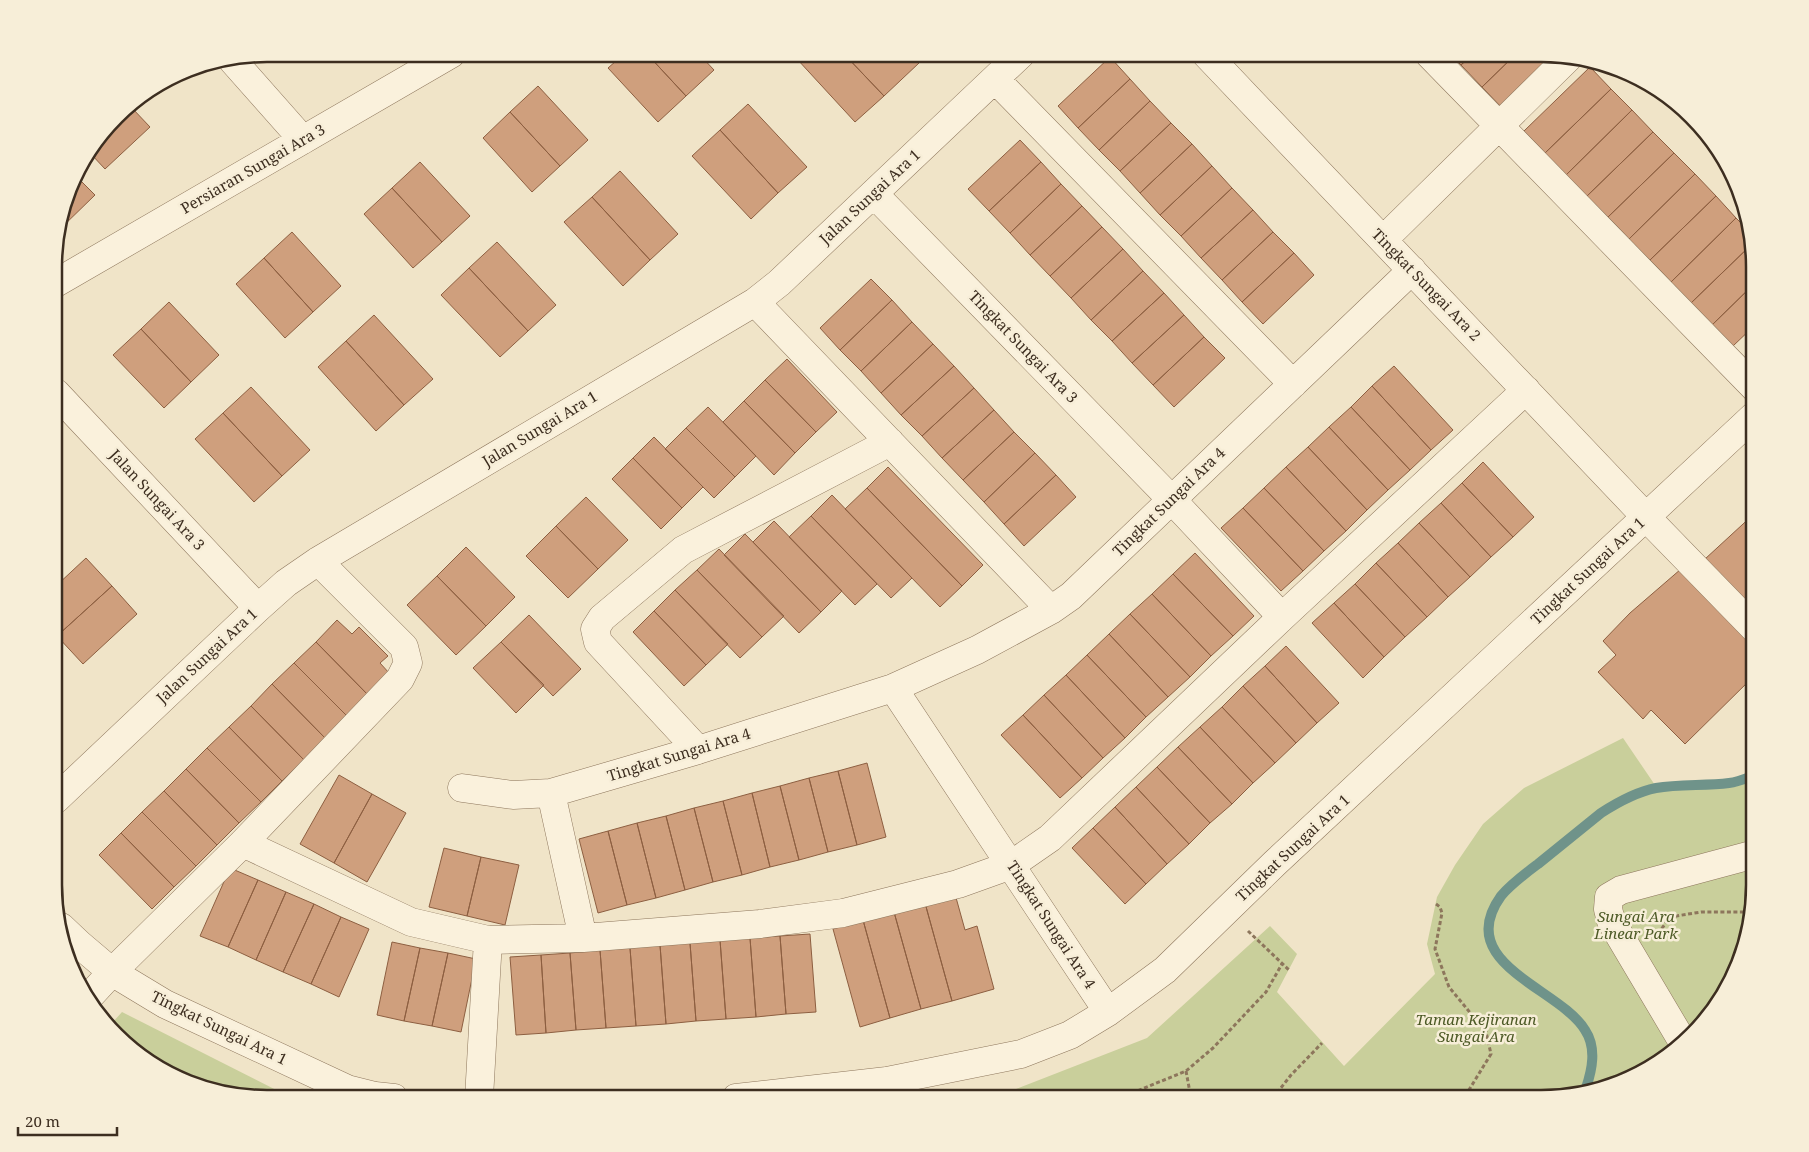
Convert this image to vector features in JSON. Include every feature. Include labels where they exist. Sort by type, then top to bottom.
[{"type":"street","name":"Persiaran Sungai Ara 3","points":[[62,280],[437,62]]},
{"type":"street","name":"Jalan Sungai Ara 1","points":[[62,793],[258,608],[286,583],[318,560],[755,302],[780,283],[1013,62]]},
{"type":"street","name":"Tingkat Sungai Ara 2","points":[[1214,62],[1746,619]]},
{"type":"street","points":[[1437,62],[1746,379]]},
{"type":"street","points":[[1383,240],[1563,64]]},
{"type":"street","points":[[236,65],[303,140]]},
{"type":"street","points":[[995,79],[1294,384]]},
{"type":"street","name":"Tingkat Sungai Ara 3","points":[[874,194],[1172,500],[1282,617]]},
{"type":"street","name":"Tingkat Sungai Ara 4","points":[[462,788],[513,795],[551,793],[698,750],[893,688],[977,650],[1051,610],[1071,596],[1412,270]]},
{"type":"street","points":[[755,302],[1051,610]]},
{"type":"street","points":[[243,843],[411,922],[488,940],[583,938],[760,924],[843,913],[958,884],[1011,865],[1050,838],[1282,617],[1526,390]]},
{"type":"street","name":"Jalan Sungai Ara 3","points":[[62,400],[258,608]]},
{"type":"street","name":"Tingkat Sungai Ara 1","points":[[807,1090],[887,1081],[1021,1054],[1070,1035],[1108,1012],[1165,970],[1746,423]]},
{"type":"street","points":[[698,750],[598,642],[595,629],[602,618],[683,550],[890,442]]},
{"type":"street","points":[[93,992],[243,843],[400,679],[408,663],[404,647],[318,560]]},
{"type":"street","name":"Tingkat Sungai Ara 4","points":[[893,688],[1108,1012]]},
{"type":"street","points":[[551,793],[583,938]]},
{"type":"street","points":[[1679,1036],[1611,921],[1608,908],[1609,897],[1621,890],[1746,856]]},
{"type":"street","name":"Tingkat Sungai Ara 1","points":[[68,934],[112,972],[165,1004],[351,1090]]},
{"type":"street","points":[[479,1090],[488,940]]},
{"type":"path","points":[[1436,904],[1440,907],[1442,913],[1435,949],[1449,987],[1486,1032],[1491,1054],[1469,1090]]},
{"type":"path","points":[[1227,911],[1289,970]]},
{"type":"path","points":[[1660,950],[1660,931],[1670,917],[1701,912],[1745,912]]},
{"type":"path","points":[[1140,1090],[1186,1071],[1213,1048],[1266,992],[1282,964]]},
{"type":"path","points":[[1279,1090],[1322,1043]]},
{"type":"path","points":[[1186,1071],[1190,1090]]},
{"type":"green space","points":[[1623,738],[1657,788],[1691,784],[1730,783],[1746,778],[1746,898],[1743,924],[1736,950],[1719,987],[1696,1020],[1677,1039],[1644,1062],[1620,1074],[1594,1083],[1568,1088],[1541,1090],[1014,1090],[1147,1038],[1270,926],[1297,954],[1277,992],[1344,1066],[1435,974],[1427,944],[1437,897],[1455,865],[1483,824],[1524,788]]},
{"type":"green space","points":[[122,1012],[276,1090],[228,1086],[189,1074],[154,1055],[132,1039],[114,1021]]},
{"type":"building","points":[[615,62],[654,62],[686,96],[658,122],[608,68]]},
{"type":"building","points":[[654,62],[706,62],[714,70],[686,96]]},
{"type":"building","points":[[800,62],[852,62],[884,96],[855,122]]},
{"type":"building","points":[[852,62],[918,62],[919,63],[884,96]]},
{"type":"building","points":[[1105,62],[1115,62],[1130,79],[1078,128],[1058,106]]},
{"type":"building","points":[[1464,62],[1508,62],[1482,87],[1461,65]]},
{"type":"building","points":[[1508,62],[1550,63],[1503,109],[1482,87]]},
{"type":"building","points":[[1589,68],[1611,89],[1545,153],[1524,131]]},
{"type":"building","points":[[1130,79],[1150,101],[1099,150],[1078,128]]},
{"type":"building","points":[[538,86],[588,140],[560,166],[510,112]]},
{"type":"building","points":[[1611,89],[1632,110],[1566,175],[1545,153]]},
{"type":"building","points":[[1150,101],[1171,123],[1120,171],[1099,150]]},
{"type":"building","points":[[748,104],[807,167],[778,193],[720,130]]},
{"type":"building","points":[[1632,110],[1653,132],[1587,196],[1566,175]]},
{"type":"building","points":[[135,111],[150,127],[105,169],[95,158],[113,132]]},
{"type":"building","points":[[510,112],[560,166],[532,192],[483,138]]},
{"type":"building","points":[[1171,123],[1192,144],[1140,193],[1120,171]]},
{"type":"building","points":[[720,130],[778,193],[751,219],[692,156]]},
{"type":"building","points":[[1653,132],[1674,153],[1608,217],[1587,196]]},
{"type":"building","points":[[1020,140],[1041,162],[989,211],[968,189]]},
{"type":"building","points":[[1192,144],[1212,166],[1160,215],[1140,193]]},
{"type":"building","points":[[1674,153],[1695,174],[1629,239],[1608,217]]},
{"type":"building","points":[[420,162],[470,216],[442,242],[392,188]]},
{"type":"building","points":[[1041,162],[1061,184],[1010,233],[989,211]]},
{"type":"building","points":[[1212,166],[1232,188],[1181,236],[1160,215]]},
{"type":"building","points":[[620,171],[678,234],[650,260],[592,197]]},
{"type":"building","points":[[1695,174],[1716,196],[1650,260],[1629,239]]},
{"type":"building","points":[[82,182],[95,195],[67,222]]},
{"type":"building","points":[[1061,184],[1082,206],[1030,255],[1010,233]]},
{"type":"building","points":[[392,188],[442,242],[413,268],[364,214]]},
{"type":"building","points":[[1232,188],[1253,210],[1201,258],[1181,236]]},
{"type":"building","points":[[1716,196],[1736,218],[1671,282],[1650,260]]},
{"type":"building","points":[[592,197],[650,260],[623,286],[564,222]]},
{"type":"building","points":[[1082,206],[1102,227],[1050,276],[1030,255]]},
{"type":"building","points":[[1253,210],[1273,232],[1222,280],[1201,258]]},
{"type":"building","points":[[1736,218],[1742,224],[1746,250],[1691,303],[1671,282]]},
{"type":"building","points":[[1102,227],[1123,249],[1071,298],[1050,276]]},
{"type":"building","points":[[292,232],[341,286],[313,312],[264,258]]},
{"type":"building","points":[[1273,232],[1294,253],[1242,302],[1222,280]]},
{"type":"building","points":[[497,242],[556,305],[528,331],[469,268]]},
{"type":"building","points":[[1123,249],[1143,271],[1091,320],[1071,298]]},
{"type":"building","points":[[1746,250],[1746,292],[1712,325],[1691,303]]},
{"type":"building","points":[[1294,253],[1314,275],[1263,324],[1242,302]]},
{"type":"building","points":[[264,258],[313,312],[285,338],[236,284]]},
{"type":"building","points":[[469,268],[528,331],[500,357],[441,295]]},
{"type":"building","points":[[1143,271],[1164,293],[1112,341],[1091,320]]},
{"type":"building","points":[[871,279],[892,300],[840,350],[820,328]]},
{"type":"building","points":[[1746,292],[1746,334],[1733,346],[1712,325]]},
{"type":"building","points":[[1164,293],[1184,315],[1132,363],[1112,341]]},
{"type":"building","points":[[892,300],[912,322],[861,371],[840,350]]},
{"type":"building","points":[[169,302],[219,355],[191,382],[141,329]]},
{"type":"building","points":[[374,315],[433,379],[404,405],[346,341]]},
{"type":"building","points":[[1184,315],[1204,337],[1153,385],[1132,363]]},
{"type":"building","points":[[912,322],[933,344],[881,393],[861,371]]},
{"type":"building","points":[[141,329],[191,382],[164,408],[113,355]]},
{"type":"building","points":[[1204,337],[1225,358],[1174,407],[1153,385]]},
{"type":"building","points":[[346,341],[404,405],[376,431],[318,367]]},
{"type":"building","points":[[933,344],[954,366],[901,415],[881,393]]},
{"type":"building","points":[[787,359],[837,412],[816,432],[765,380]]},
{"type":"building","points":[[954,366],[974,388],[922,436],[901,415]]},
{"type":"building","points":[[1394,366],[1453,430],[1431,450],[1372,386]]},
{"type":"building","points":[[765,380],[816,432],[795,453],[744,401]]},
{"type":"building","points":[[1372,386],[1431,450],[1410,470],[1351,407]]},
{"type":"building","points":[[251,387],[310,450],[282,476],[223,413]]},
{"type":"building","points":[[974,388],[994,410],[942,458],[922,436]]},
{"type":"building","points":[[744,401],[795,453],[774,475],[723,422]]},
{"type":"building","points":[[708,407],[756,456],[735,477],[686,428]]},
{"type":"building","points":[[1351,407],[1410,470],[1388,490],[1329,427]]},
{"type":"building","points":[[994,410],[1014,432],[963,480],[942,458]]},
{"type":"building","points":[[223,413],[282,476],[254,502],[195,439]]},
{"type":"building","points":[[1329,427],[1388,490],[1367,510],[1308,447]]},
{"type":"building","points":[[686,428],[735,477],[714,498],[665,449]]},
{"type":"building","points":[[1014,432],[1035,453],[984,502],[963,480]]},
{"type":"building","points":[[654,437],[703,487],[682,508],[633,458]]},
{"type":"building","points":[[1308,447],[1367,510],[1346,531],[1286,467]]},
{"type":"building","points":[[1035,453],[1056,475],[1004,524],[984,502]]},
{"type":"building","points":[[633,458],[682,508],[661,529],[612,479]]},
{"type":"building","points":[[1483,462],[1534,517],[1513,537],[1462,483]]},
{"type":"building","points":[[888,467],[983,565],[962,586],[867,488]]},
{"type":"building","points":[[1286,467],[1346,531],[1324,551],[1264,488]]},
{"type":"building","points":[[1056,475],[1076,497],[1024,546],[1004,524]]},
{"type":"building","points":[[1462,483],[1513,537],[1491,557],[1441,503]]},
{"type":"building","points":[[867,488],[962,586],[940,607],[845,509]]},
{"type":"building","points":[[1264,488],[1324,551],[1303,571],[1243,508]]},
{"type":"building","points":[[832,495],[912,578],[891,598],[811,516]]},
{"type":"building","points":[[586,497],[628,540],[598,569],[556,526]]},
{"type":"building","points":[[1441,503],[1491,557],[1470,577],[1419,523]]},
{"type":"building","points":[[1243,508],[1303,571],[1281,591],[1221,528]]},
{"type":"building","points":[[811,516],[877,584],[855,605],[789,537]]},
{"type":"building","points":[[774,521],[842,591],[821,612],[753,542]]},
{"type":"building","points":[[1746,521],[1746,604],[1705,559]]},
{"type":"building","points":[[1419,523],[1470,577],[1448,597],[1398,543]]},
{"type":"building","points":[[556,526],[598,569],[568,598],[526,556]]},
{"type":"building","points":[[745,534],[821,612],[799,633],[724,555]]},
{"type":"building","points":[[1398,543],[1448,597],[1427,617],[1376,563]]},
{"type":"building","points":[[466,547],[515,597],[486,626],[437,576]]},
{"type":"building","points":[[719,549],[784,616],[762,637],[697,570]]},
{"type":"building","points":[[1195,553],[1254,616],[1233,636],[1173,574]]},
{"type":"building","points":[[86,558],[112,586],[62,631],[62,580]]},
{"type":"building","points":[[1376,563],[1427,617],[1405,637],[1355,584]]},
{"type":"building","points":[[1681,569],[1746,634],[1746,684],[1685,744],[1651,710],[1643,719],[1598,672],[1616,655],[1603,641],[1630,613]]},
{"type":"building","points":[[697,570],[762,637],[740,658],[675,590]]},
{"type":"building","points":[[1173,574],[1233,636],[1211,656],[1152,594]]},
{"type":"building","points":[[437,576],[486,626],[456,655],[407,605]]},
{"type":"building","points":[[1355,584],[1405,637],[1384,657],[1334,603]]},
{"type":"building","points":[[112,586],[137,614],[83,664],[62,641],[62,631]]},
{"type":"building","points":[[675,590],[728,644],[706,665],[654,611]]},
{"type":"building","points":[[1152,594],[1211,656],[1190,677],[1130,614]]},
{"type":"building","points":[[1334,603],[1384,657],[1363,678],[1312,623]]},
{"type":"building","points":[[654,611],[706,665],[684,686],[633,632]]},
{"type":"building","points":[[1130,614],[1190,677],[1168,697],[1109,634]]},
{"type":"building","points":[[529,615],[581,669],[553,696],[501,642]]},
{"type":"building","points":[[337,620],[352,634],[359,627],[388,656],[380,663],[390,674],[369,696],[316,642]]},
{"type":"building","points":[[1109,634],[1168,697],[1146,717],[1087,655]]},
{"type":"building","points":[[316,642],[369,696],[347,716],[294,663]]},
{"type":"building","points":[[501,642],[544,685],[516,713],[473,668]]},
{"type":"building","points":[[1286,646],[1339,703],[1317,723],[1265,666]]},
{"type":"building","points":[[1087,655],[1146,717],[1125,738],[1066,675]]},
{"type":"building","points":[[294,663],[347,716],[325,738],[272,684]]},
{"type":"building","points":[[1265,666],[1317,723],[1296,743],[1243,686]]},
{"type":"building","points":[[1066,675],[1125,738],[1103,758],[1044,695]]},
{"type":"building","points":[[272,684],[325,738],[304,760],[251,706]]},
{"type":"building","points":[[1243,686],[1296,743],[1275,763],[1222,707]]},
{"type":"building","points":[[1044,695],[1103,758],[1082,778],[1023,715]]},
{"type":"building","points":[[251,706],[304,760],[282,781],[229,727]]},
{"type":"building","points":[[1222,707],[1275,763],[1253,783],[1200,727]]},
{"type":"building","points":[[1023,715],[1082,778],[1060,798],[1001,735]]},
{"type":"building","points":[[229,727],[282,781],[261,802],[207,748]]},
{"type":"building","points":[[1200,727],[1253,783],[1232,804],[1178,747]]},
{"type":"building","points":[[1178,747],[1232,804],[1210,823],[1157,767]]},
{"type":"building","points":[[207,748],[261,802],[239,823],[186,769]]},
{"type":"building","points":[[867,763],[886,837],[857,845],[838,771]]},
{"type":"building","points":[[1157,767],[1210,823],[1189,844],[1136,787]]},
{"type":"building","points":[[186,769],[239,823],[217,845],[164,791]]},
{"type":"building","points":[[838,771],[857,845],[828,852],[809,778]]},
{"type":"building","points":[[339,775],[372,794],[334,863],[300,844]]},
{"type":"building","points":[[809,778],[828,852],[799,860],[780,786]]},
{"type":"building","points":[[780,786],[799,860],[770,867],[752,793]]},
{"type":"building","points":[[1136,787],[1189,844],[1167,864],[1115,807]]},
{"type":"building","points":[[164,791],[217,845],[196,866],[142,812]]},
{"type":"building","points":[[752,793],[770,867],[742,875],[723,801]]},
{"type":"building","points":[[372,794],[406,813],[367,882],[334,863]]},
{"type":"building","points":[[723,801],[742,875],[713,882],[694,808]]},
{"type":"building","points":[[1115,807],[1167,864],[1146,884],[1093,828]]},
{"type":"building","points":[[694,808],[713,882],[685,890],[666,816]]},
{"type":"building","points":[[142,812],[196,866],[174,887],[121,833]]},
{"type":"building","points":[[666,816],[685,890],[656,898],[637,823]]},
{"type":"building","points":[[637,823],[656,898],[627,905],[608,831]]},
{"type":"building","points":[[1093,828],[1146,884],[1125,904],[1072,848]]},
{"type":"building","points":[[608,831],[627,905],[598,913],[579,839]]},
{"type":"building","points":[[121,833],[174,887],[152,909],[99,855]]},
{"type":"building","points":[[444,848],[481,857],[467,916],[429,907]]},
{"type":"building","points":[[481,857],[519,865],[505,925],[467,916]]},
{"type":"building","points":[[230,868],[258,880],[228,947],[200,936]]},
{"type":"building","points":[[258,880],[286,892],[256,960],[228,947]]},
{"type":"building","points":[[286,892],[314,904],[283,972],[256,960]]},
{"type":"building","points":[[955,894],[965,930],[977,926],[994,989],[952,1001],[925,903]]},
{"type":"building","points":[[925,903],[952,1001],[921,1009],[894,912]]},
{"type":"building","points":[[314,904],[341,917],[311,984],[283,972]]},
{"type":"building","points":[[894,912],[921,1009],[890,1018],[863,920]]},
{"type":"building","points":[[341,917],[369,929],[339,997],[311,984]]},
{"type":"building","points":[[863,920],[890,1018],[860,1027],[833,929]]},
{"type":"building","points":[[810,934],[816,1012],[786,1014],[780,936]]},
{"type":"building","points":[[780,936],[786,1014],[756,1017],[750,938]]},
{"type":"building","points":[[750,938],[756,1017],[726,1019],[720,940]]},
{"type":"building","points":[[720,940],[726,1019],[696,1021],[690,943]]},
{"type":"building","points":[[392,942],[420,948],[404,1021],[377,1015]]},
{"type":"building","points":[[690,943],[696,1021],[666,1024],[660,945]]},
{"type":"building","points":[[660,945],[666,1024],[636,1026],[630,948]]},
{"type":"building","points":[[420,948],[448,953],[432,1026],[404,1021]]},
{"type":"building","points":[[630,948],[636,1026],[606,1028],[600,950]]},
{"type":"building","points":[[600,950],[606,1028],[576,1030],[570,953]]},
{"type":"building","points":[[448,953],[476,959],[461,1032],[432,1026]]},
{"type":"building","points":[[570,953],[576,1030],[546,1033],[541,955]]},
{"type":"building","points":[[541,955],[546,1033],[516,1035],[510,957]]},
{"type":"waterway","points":[[1587,1085],[1592,1052],[1589,1037],[1585,1030],[1572,1015],[1515,973],[1499,957],[1490,940],[1490,920],[1501,896],[1509,887],[1601,813],[1627,798],[1656,788],[1729,783],[1746,778]]},
{"type":"park label","name":"Sungai Ara Linear Park","points":[[1636,926]]},
{"type":"park label","name":"Taman Kejiranan Sungai Ara","points":[[1476,1028]]}]
